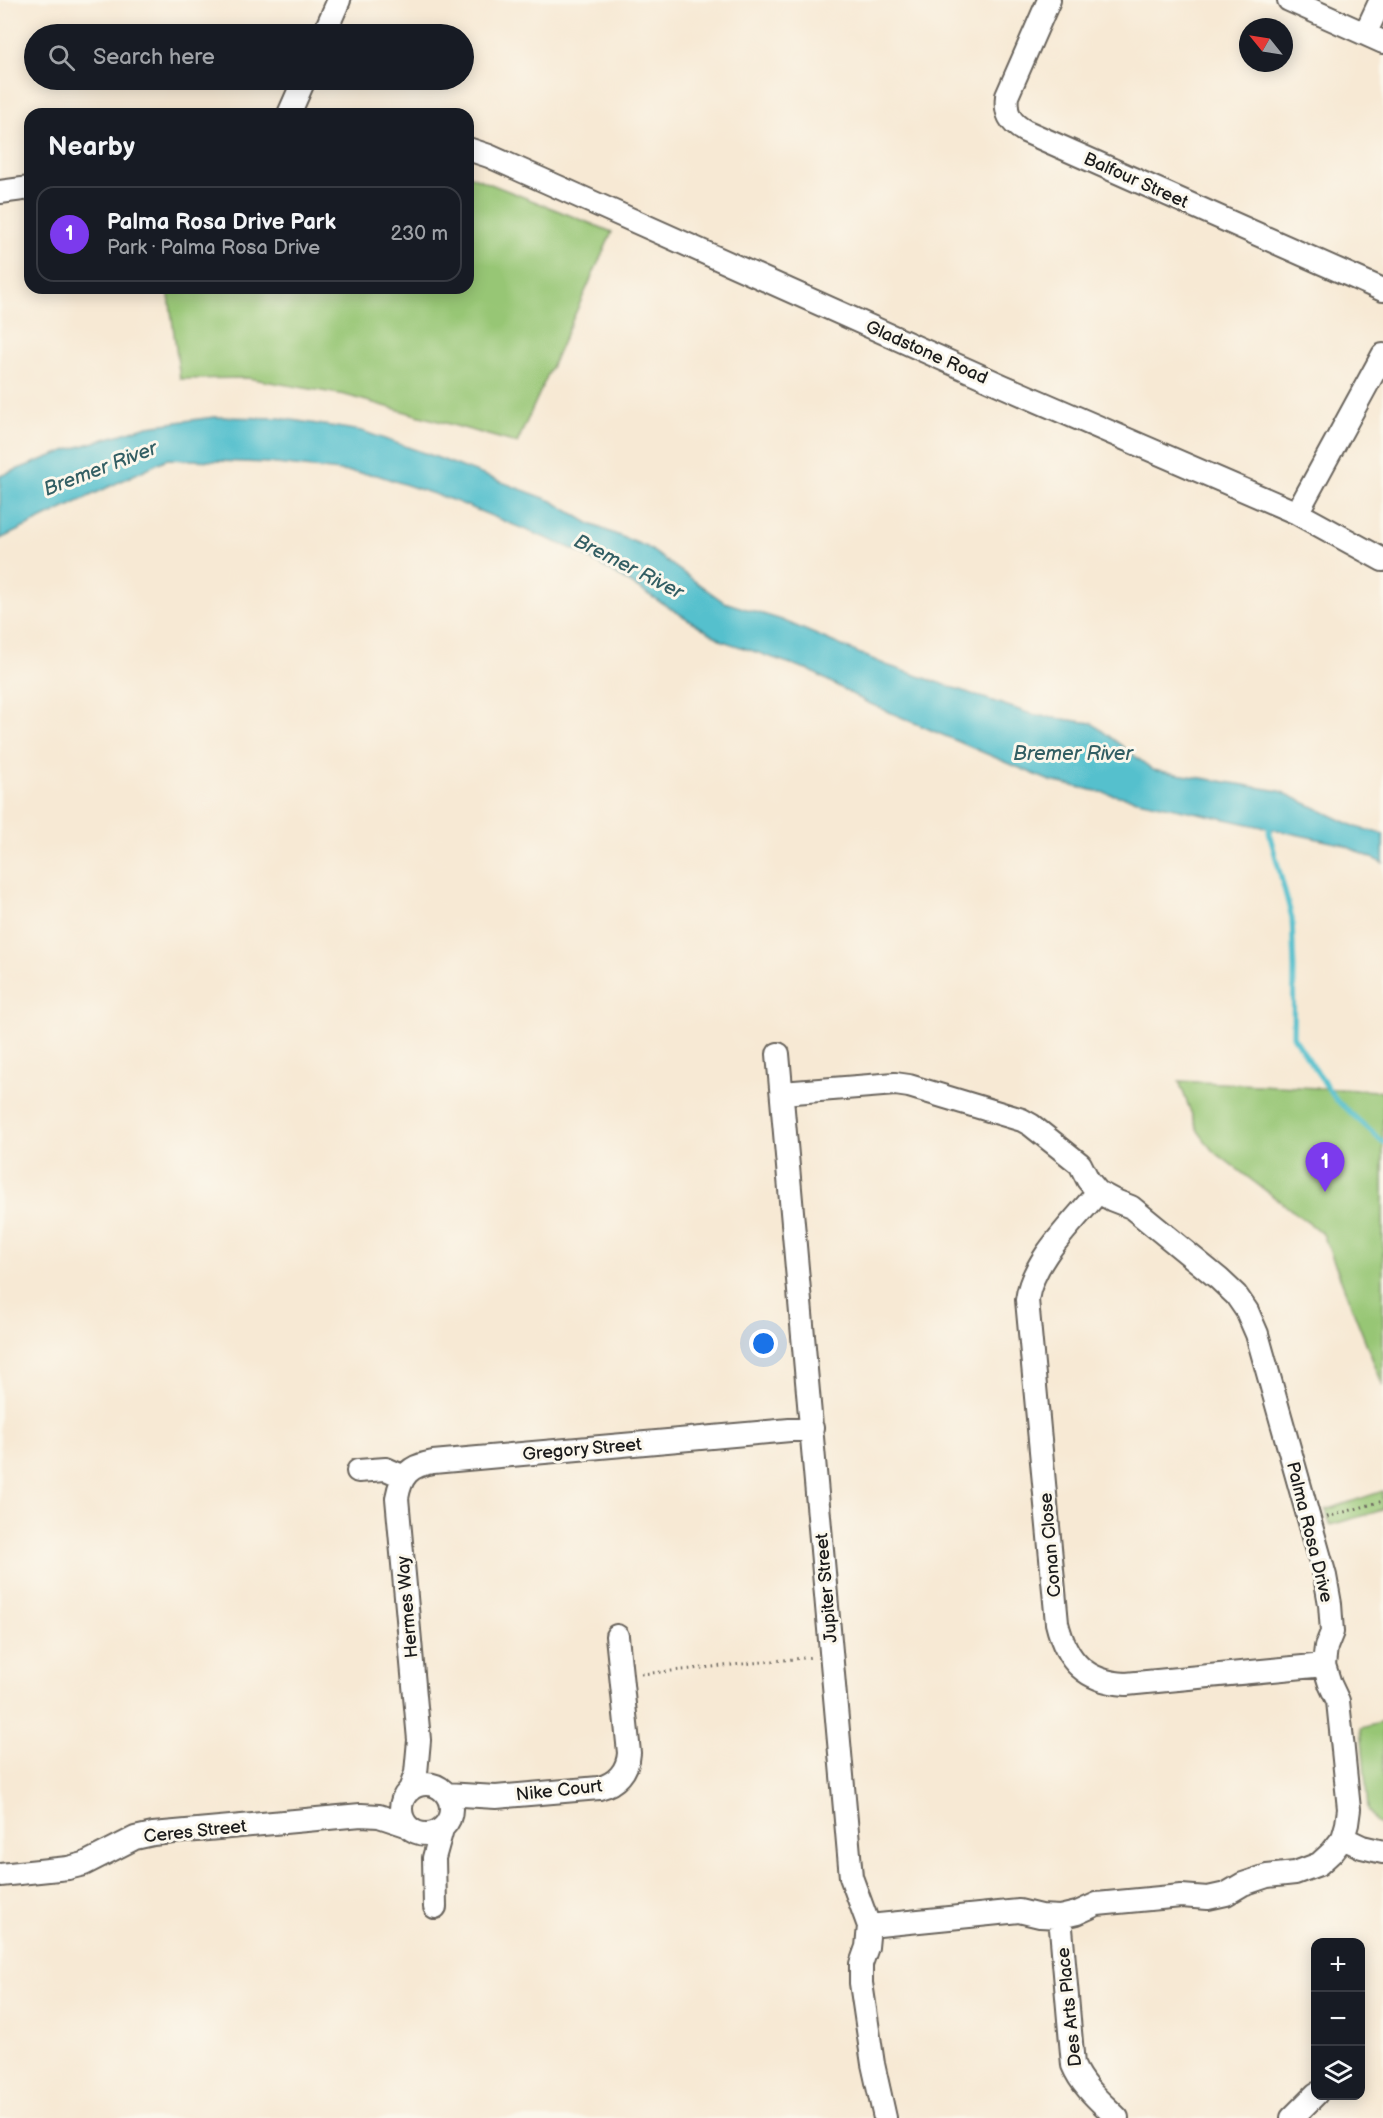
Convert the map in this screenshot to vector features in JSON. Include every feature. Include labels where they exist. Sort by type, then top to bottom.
[{"type":"street","points":[[328,24],[339,0]]},
{"type":"street","name":"Balfour Street","points":[[1050,0],[1006,96],[1007,114],[1014,124],[1025,131],[1383,290]]},
{"type":"street","points":[[1288,0],[1374,38],[1381,0]]},
{"type":"street","points":[[292,108],[300,90]]},
{"type":"street","name":"Gladstone Road","points":[[474,151],[1003,386],[1297,513],[1383,560]]},
{"type":"street","points":[[0,192],[24,189]]},
{"type":"street","points":[[1297,513],[1383,355]]},
{"type":"street","name":"Jupiter Street","points":[[778,1054],[851,1877],[869,1926],[867,1947],[861,1964],[861,1983],[873,2064],[885,2118]]},
{"type":"street","points":[[782,1093],[895,1084],[909,1086],[1022,1120],[1080,1164],[1088,1180],[1098,1192]]},
{"type":"street","name":"Palma Rosa Drive","points":[[1098,1192],[1131,1207],[1219,1279],[1236,1295],[1247,1311],[1264,1356],[1325,1576],[1332,1632],[1326,1647],[1324,1665]]},
{"type":"street","name":"Conan Close","points":[[1098,1192],[1040,1263],[1031,1282],[1028,1300],[1058,1623],[1062,1644],[1073,1660],[1086,1672],[1113,1683],[1126,1684],[1324,1665]]},
{"type":"street","name":"Gregory Street","points":[[404,1477],[419,1464],[433,1462],[812,1428]]},
{"type":"street","points":[[358,1471],[386,1469],[404,1477]]},
{"type":"street","name":"Hermes Way","points":[[404,1477],[399,1485],[397,1498],[419,1740],[417,1765],[408,1793]]},
{"type":"street","name":"Nike Court","points":[[443,1791],[496,1797],[599,1788],[617,1780],[628,1762],[629,1753],[617,1636]]},
{"type":"street","points":[[869,1926],[1019,1911],[1040,1916],[1060,1917],[1097,1904],[1181,1896],[1208,1898],[1226,1894],[1243,1884],[1267,1876],[1295,1873],[1319,1864],[1342,1838],[1349,1809],[1338,1701],[1324,1665]]},
{"type":"street","name":"Hermes Way","points":[[419,1740],[424,1755],[443,1791]]},
{"type":"street","points":[[433,1874],[401,1810],[408,1793],[425,1784],[443,1791],[450,1800],[446,1823],[434,1858],[435,1907]]},
{"type":"street","name":"Ceres Street","points":[[361,1815],[408,1793]]},
{"type":"street","name":"Nike Court","points":[[446,1823],[463,1809],[496,1797]]},
{"type":"street","name":"Ceres Street","points":[[0,1875],[68,1868],[84,1864],[135,1838],[153,1834],[361,1815],[379,1816],[409,1828]]},
{"type":"street","points":[[409,1828],[427,1835],[446,1823]]},
{"type":"street","points":[[1342,1838],[1362,1847],[1383,1852]]},
{"type":"street","name":"Des Arts Place","points":[[1060,1917],[1073,2066],[1077,2076],[1117,2118]]},
{"type":"street","points":[[1292,2118],[1311,2099]]},
{"type":"path","points":[[1309,1522],[1383,1502]]},
{"type":"path","points":[[622,1676],[833,1656]]},
{"type":"green space","points":[[474,177],[612,232],[517,443],[345,395],[247,378],[180,379],[169,294],[474,294]]},
{"type":"green space","points":[[1179,1081],[1383,1093],[1383,1386],[1323,1234],[1212,1150],[1198,1131]]},
{"type":"green space","points":[[1383,1491],[1383,1510],[1330,1525],[1326,1510]]},
{"type":"green space","points":[[1383,1722],[1383,1827],[1375,1822],[1368,1809],[1361,1728]]},
{"type":"water","name":"Bremer River","points":[[214,417],[279,418],[362,431],[552,501],[590,524],[647,547],[724,602],[782,620],[886,665],[1034,715],[1092,723],[1153,770],[1280,791],[1356,827],[1383,834],[1383,863],[1341,844],[1050,781],[866,702],[809,670],[723,641],[580,552],[455,501],[377,475],[267,463],[167,459],[0,539],[0,476],[65,451],[148,426]]},
{"type":"waterway","points":[[1270,824],[1269,832],[1292,918],[1293,1036],[1336,1100],[1383,1142]]},
{"type":"place","name":"Palma Rosa Drive Park","points":[[1325,1192]]}]
